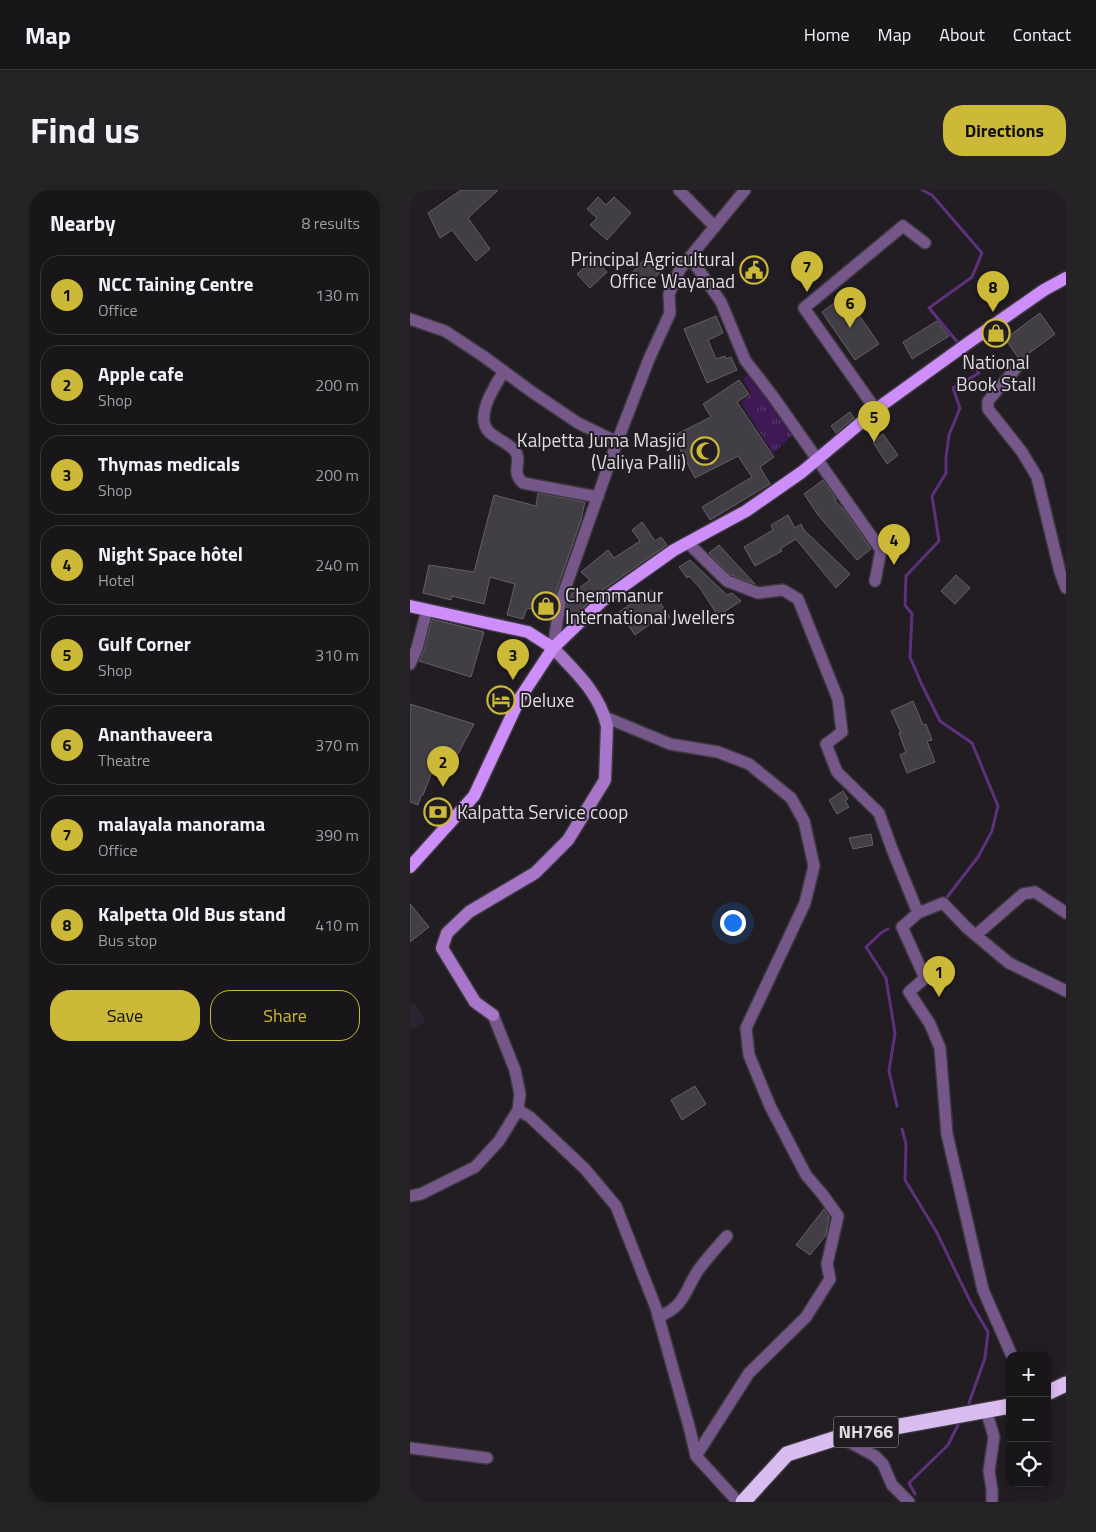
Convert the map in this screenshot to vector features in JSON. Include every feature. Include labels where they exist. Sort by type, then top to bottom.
[{"type":"highway","points":[[1051,1391],[1066,1384]]},
{"type":"highway","name":"NH766","points":[[743,1502],[787,1454],[840,1437],[1006,1407]]},
{"type":"main road","points":[[410,867],[474,796],[520,698],[553,648],[602,601],[674,550],[746,511],[802,472],[876,410],[956,351],[1044,290],[1066,278]]},
{"type":"main road","points":[[410,606],[528,632],[553,648],[592,690],[607,726],[605,780],[568,840],[535,873],[469,912],[447,933],[442,948],[476,1002],[493,1015]]},
{"type":"street","points":[[680,190],[715,227]]},
{"type":"street","points":[[553,648],[560,603],[617,442],[649,359],[670,313],[669,294],[680,269],[745,190]]},
{"type":"street","points":[[876,410],[804,308],[903,226],[925,243]]},
{"type":"street","points":[[690,257],[721,302],[745,360],[881,550],[875,581]]},
{"type":"street","points":[[410,320],[445,330],[578,423],[617,442]]},
{"type":"street","points":[[1017,367],[988,401],[988,409],[1022,452],[1037,477],[1060,572],[1066,588]]},
{"type":"street","points":[[504,371],[491,393],[485,411],[484,424],[489,432],[514,450],[518,457],[516,470],[518,479],[523,483],[598,497]]},
{"type":"street","points":[[688,543],[726,581],[758,593],[783,590],[798,599],[838,699],[842,732],[826,744],[837,772],[879,813],[918,913]]},
{"type":"street","points":[[410,664],[417,648],[427,610]]},
{"type":"street","points":[[605,718],[670,744],[718,752],[750,764],[791,798],[804,821],[814,866],[805,903],[746,1028],[749,1055],[770,1106],[806,1175],[838,1216],[827,1264],[830,1279],[806,1317],[749,1373],[696,1456]]},
{"type":"street","points":[[976,935],[1023,894],[1035,892],[1066,913]]},
{"type":"street","points":[[1010,1352],[983,1290],[947,1134],[940,1048],[930,1024],[909,992],[925,978],[902,927],[918,913],[943,902],[976,935],[1009,963],[1066,991]]},
{"type":"street","points":[[410,1196],[420,1194],[475,1167],[499,1141],[518,1110],[520,1094],[514,1070],[493,1015]]},
{"type":"street","points":[[518,1110],[530,1117],[586,1169],[616,1206],[658,1318],[696,1456],[738,1502]]},
{"type":"street","points":[[658,1318],[671,1312],[684,1297],[698,1272],[727,1236]]},
{"type":"street","points":[[986,1410],[994,1437],[989,1471],[992,1502]]},
{"type":"street","points":[[840,1437],[875,1456],[883,1464],[892,1484],[909,1502]]},
{"type":"street","points":[[410,1448],[487,1458]]},
{"type":"shaded area","points":[[414,1002],[426,1022],[410,1030],[410,1005]]},
{"type":"green space","points":[[749,374],[793,435],[773,453],[741,403],[751,393],[743,379]]},
{"type":"building","points":[[461,190],[498,190],[468,218],[490,249],[476,261],[452,230],[440,238],[428,213]]},
{"type":"building","points":[[598,197],[606,205],[614,197],[631,213],[607,240],[590,225],[597,218],[587,209]]},
{"type":"building","points":[[649,254],[664,268],[646,288],[631,274]]},
{"type":"building","points":[[594,258],[607,272],[590,288],[577,274]]},
{"type":"building","points":[[845,295],[879,344],[855,360],[822,312]]},
{"type":"building","points":[[1040,313],[1055,334],[1020,360],[1005,339]]},
{"type":"building","points":[[716,316],[723,333],[708,340],[716,359],[725,356],[726,359],[731,357],[737,370],[707,383],[684,329]]},
{"type":"building","points":[[937,321],[949,336],[912,359],[903,342]]},
{"type":"building","points":[[739,380],[749,394],[737,402],[774,457],[760,467],[770,484],[710,520],[702,507],[752,477],[738,456],[695,478],[673,436],[711,417],[703,404]]},
{"type":"building","points":[[850,412],[854,418],[836,433],[831,426]]},
{"type":"building","points":[[883,434],[898,455],[887,464],[873,442]]},
{"type":"building","points":[[823,480],[836,499],[835,501],[844,510],[871,549],[857,560],[818,515],[804,494]]},
{"type":"building","points":[[538,493],[585,502],[581,520],[553,600],[551,614],[527,608],[523,619],[507,615],[515,584],[490,577],[484,604],[452,596],[451,600],[423,593],[429,565],[474,572],[494,495],[536,506]]},
{"type":"building","points":[[788,515],[795,528],[801,524],[804,530],[850,574],[836,588],[796,539],[780,549],[782,551],[755,566],[744,547],[773,530],[771,525]]},
{"type":"building","points":[[642,522],[655,541],[661,537],[667,545],[597,594],[568,623],[565,620],[567,605],[572,593],[590,580],[581,572],[608,550],[614,558],[640,541],[632,530]]},
{"type":"building","points":[[719,545],[755,584],[731,575],[709,553]]},
{"type":"building","points":[[690,560],[727,595],[732,593],[741,601],[718,616],[700,588],[689,576],[687,578],[679,567]]},
{"type":"building","points":[[956,575],[970,588],[955,604],[941,591]]},
{"type":"building","points":[[651,590],[670,617],[659,625],[656,620],[635,635],[619,612]]},
{"type":"building","points":[[432,619],[484,632],[471,677],[419,661],[424,650]]},
{"type":"building","points":[[913,701],[923,725],[926,724],[932,740],[927,741],[935,762],[907,773],[900,755],[906,752],[899,733],[901,733],[891,711]]},
{"type":"building","points":[[410,704],[474,724],[458,754],[441,748],[418,805],[410,802]]},
{"type":"building","points":[[843,791],[848,799],[845,801],[849,807],[837,814],[829,800]]},
{"type":"building","points":[[871,834],[873,845],[853,849],[849,838]]},
{"type":"building","points":[[410,904],[429,927],[410,942]]},
{"type":"building","points":[[695,1086],[706,1104],[682,1120],[671,1100]]},
{"type":"building","points":[[824,1209],[829,1217],[826,1235],[810,1255],[796,1245]]},
{"type":"waterway","points":[[922,190],[932,195],[982,253],[972,277],[929,308],[959,344]]},
{"type":"waterway","points":[[944,901],[978,857],[992,831],[998,806],[972,743],[940,721],[922,685],[910,657],[912,614],[905,605],[906,576],[939,541],[932,496],[946,473],[949,435],[960,408],[953,388],[979,373],[963,349]]},
{"type":"waterway","points":[[888,929],[866,947],[886,978],[895,1033],[889,1071],[897,1106]]},
{"type":"waterway","points":[[902,1129],[906,1144],[905,1180],[936,1231],[971,1303],[988,1332],[985,1358],[969,1403]]},
{"type":"waterway","points":[[915,1494],[909,1483],[948,1445],[958,1425]]},
{"type":"place","name":"Principal Agricultural Office Wayanad","points":[[754,270]]},
{"type":"place","name":"malayala manorama","points":[[807,292]]},
{"type":"place","name":"Kalpetta Old Bus stand","points":[[993,312]]},
{"type":"place","name":"Ananthaveera","points":[[850,328]]},
{"type":"place","name":"National Book Stall","points":[[996,333]]},
{"type":"place","name":"Gulf Corner","points":[[874,442]]},
{"type":"place","name":"Kalpetta Juma Masjid (Valiya Palli)","points":[[705,451]]},
{"type":"place","name":"Night Space hôtel","points":[[894,565]]},
{"type":"place","name":"Chemmanur International Jwellers","points":[[546,606]]},
{"type":"place","name":"Thymas medicals","points":[[513,680]]},
{"type":"place","name":"Deluxe","points":[[501,700]]},
{"type":"place","name":"Apple cafe","points":[[443,787]]},
{"type":"place","name":"Kalpatta Service coop","points":[[438,812]]},
{"type":"place","name":"NCC Taining Centre","points":[[939,997]]}]
